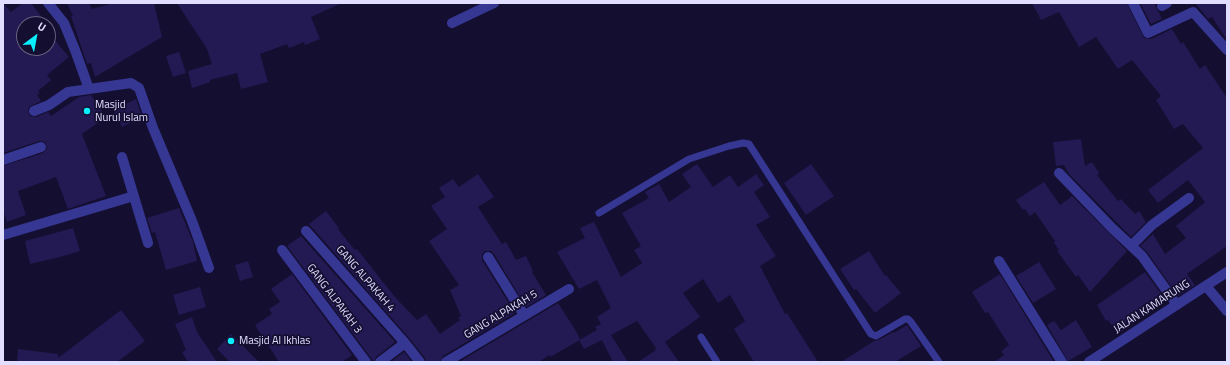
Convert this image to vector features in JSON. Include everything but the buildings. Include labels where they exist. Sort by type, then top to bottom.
[{"type":"street","points":[[48,3],[64,23],[76,50],[89,89]]},
{"type":"street","points":[[452,23],[494,3]]},
{"type":"street","points":[[1133,3],[1148,33],[1194,12],[1227,50]]},
{"type":"street","points":[[34,111],[49,105],[68,92],[131,84],[139,88],[192,220],[209,268]]},
{"type":"street","points":[[3,160],[41,147]]},
{"type":"street","points":[[122,157],[148,243]]},
{"type":"street","points":[[1059,173],[1112,228],[1142,256],[1177,305]]},
{"type":"street","points":[[3,235],[134,196]]},
{"type":"street","points":[[1131,246],[1152,224],[1189,198]]},
{"type":"street","name":"GANG ALPAKAH 4","points":[[306,231],[420,362]]},
{"type":"street","name":"GANG ALPAKAH 3","points":[[282,250],[366,362]]},
{"type":"street","points":[[488,257],[524,315]]},
{"type":"street","points":[[999,261],[1062,362]]},
{"type":"street","name":"JALAN KAMARUNG","points":[[1089,362],[1104,358],[1177,305],[1227,272]]},
{"type":"street","points":[[1206,286],[1227,311]]},
{"type":"street","name":"GANG ALPAKAH 5","points":[[446,362],[569,289]]},
{"type":"street","points":[[380,362],[405,343]]},
{"type":"lane","points":[[598,213],[689,159],[729,146],[743,143],[749,144],[871,334],[876,336],[905,319],[908,319],[939,362]]},
{"type":"lane","points":[[701,337],[716,362]]},
{"type":"place","name":"Masjid Nurul Islam","points":[[87,111]]},
{"type":"place","name":"Masjid Al Ikhlas","points":[[231,341]]}]
